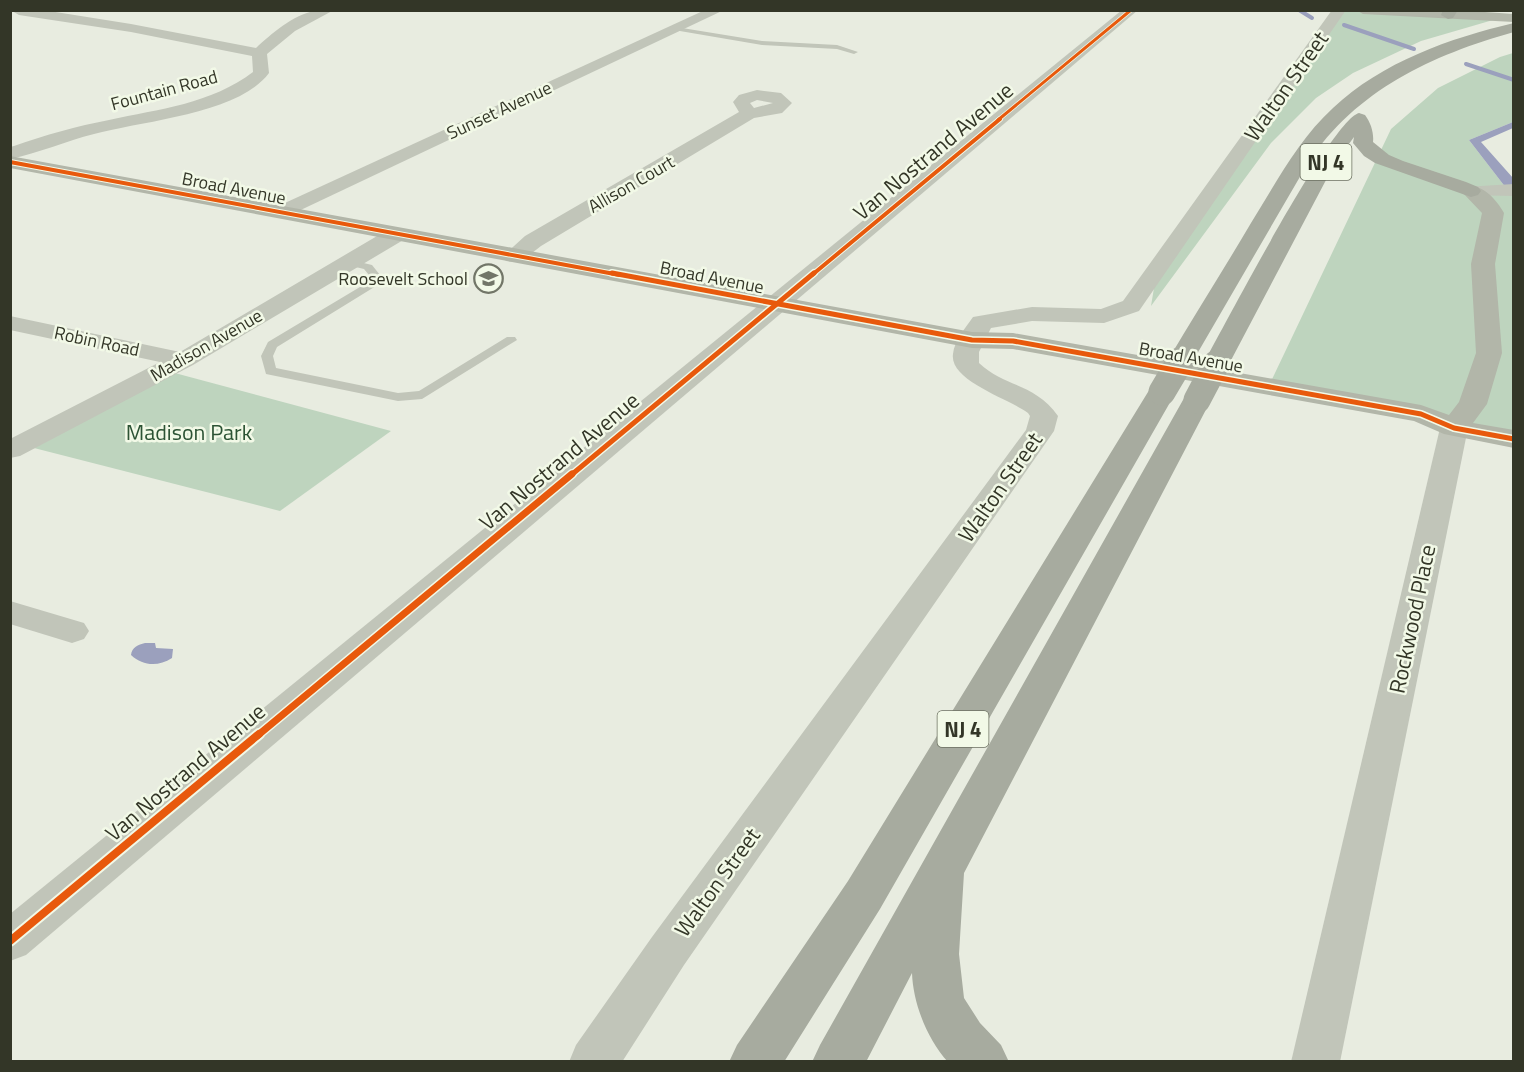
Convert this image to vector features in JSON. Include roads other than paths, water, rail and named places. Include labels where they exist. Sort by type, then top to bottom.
[{"type":"highway","name":"NJ 4","points":[[838,1062],[944,866],[1180,384],[1295,166],[1326,124],[1358,96],[1405,67],[1459,44],[1514,27]]},
{"type":"highway","name":"NJ 4","points":[[755,1062],[870,886],[1180,384],[1216,364],[1326,162],[1359,119],[1398,87],[1469,52],[1514,36]]},
{"type":"highway","points":[[1359,119],[1364,134],[1363,143],[1375,156],[1390,164],[1480,191]]},
{"type":"highway","points":[[944,866],[936,973],[939,1000],[955,1032],[983,1062]]},
{"type":"street","points":[[18,11],[131,28],[259,53],[285,31],[327,10]]},
{"type":"street","name":"Sunset Avenue","points":[[281,212],[717,10]]},
{"type":"street","name":"Van Nostrand Avenue","points":[[10,941],[1131,10]]},
{"type":"street","name":"Walton Street","points":[[593,1062],[668,951],[1043,425],[1043,413],[1035,402],[985,379],[967,365],[966,355],[982,322],[1032,314],[1104,316],[1131,306],[1339,10]]},
{"type":"street","points":[[1363,10],[1514,18]]},
{"type":"street","name":"Fountain Road","points":[[10,154],[99,127],[192,106],[232,92],[261,73],[259,53]]},
{"type":"street","name":"Allison Court","points":[[514,256],[533,241],[749,114]]},
{"type":"street","name":"Broad Avenue","points":[[10,162],[972,340],[1008,354],[1255,400],[1422,430],[1454,428],[1514,439]]},
{"type":"street","points":[[1480,191],[1514,190]]},
{"type":"street","name":"Rockwood Place","points":[[1315,1062],[1454,428],[1473,404],[1488,353],[1483,264],[1493,213],[1480,191]]},
{"type":"street","name":"Madison Avenue","points":[[10,450],[184,360],[397,234]]},
{"type":"street","name":"Robin Road","points":[[10,323],[184,360]]},
{"type":"street","points":[[10,612],[72,632]]},
{"type":"lane","points":[[676,29],[762,43],[837,47],[854,51]]},
{"type":"lane","points":[[347,262],[368,267],[375,275],[370,286],[272,345],[267,356],[270,371],[398,397],[411,397],[422,395],[443,384],[512,340]]},
{"type":"water","points":[[1513,122],[1513,128],[1481,142],[1513,178],[1513,197],[1469,140]]},
{"type":"water","points":[[145,643],[155,643],[156,648],[173,649],[172,658],[151,664],[131,655],[134,648]]},
{"type":"waterway","points":[[1299,10],[1312,18]]},
{"type":"waterway","points":[[1344,25],[1414,49]]},
{"type":"waterway","points":[[1466,64],[1514,80]]},
{"type":"place","name":"Roosevelt School","points":[[489,278]]},
{"type":"park label","name":"Madison Park","points":[[189,432]]}]
